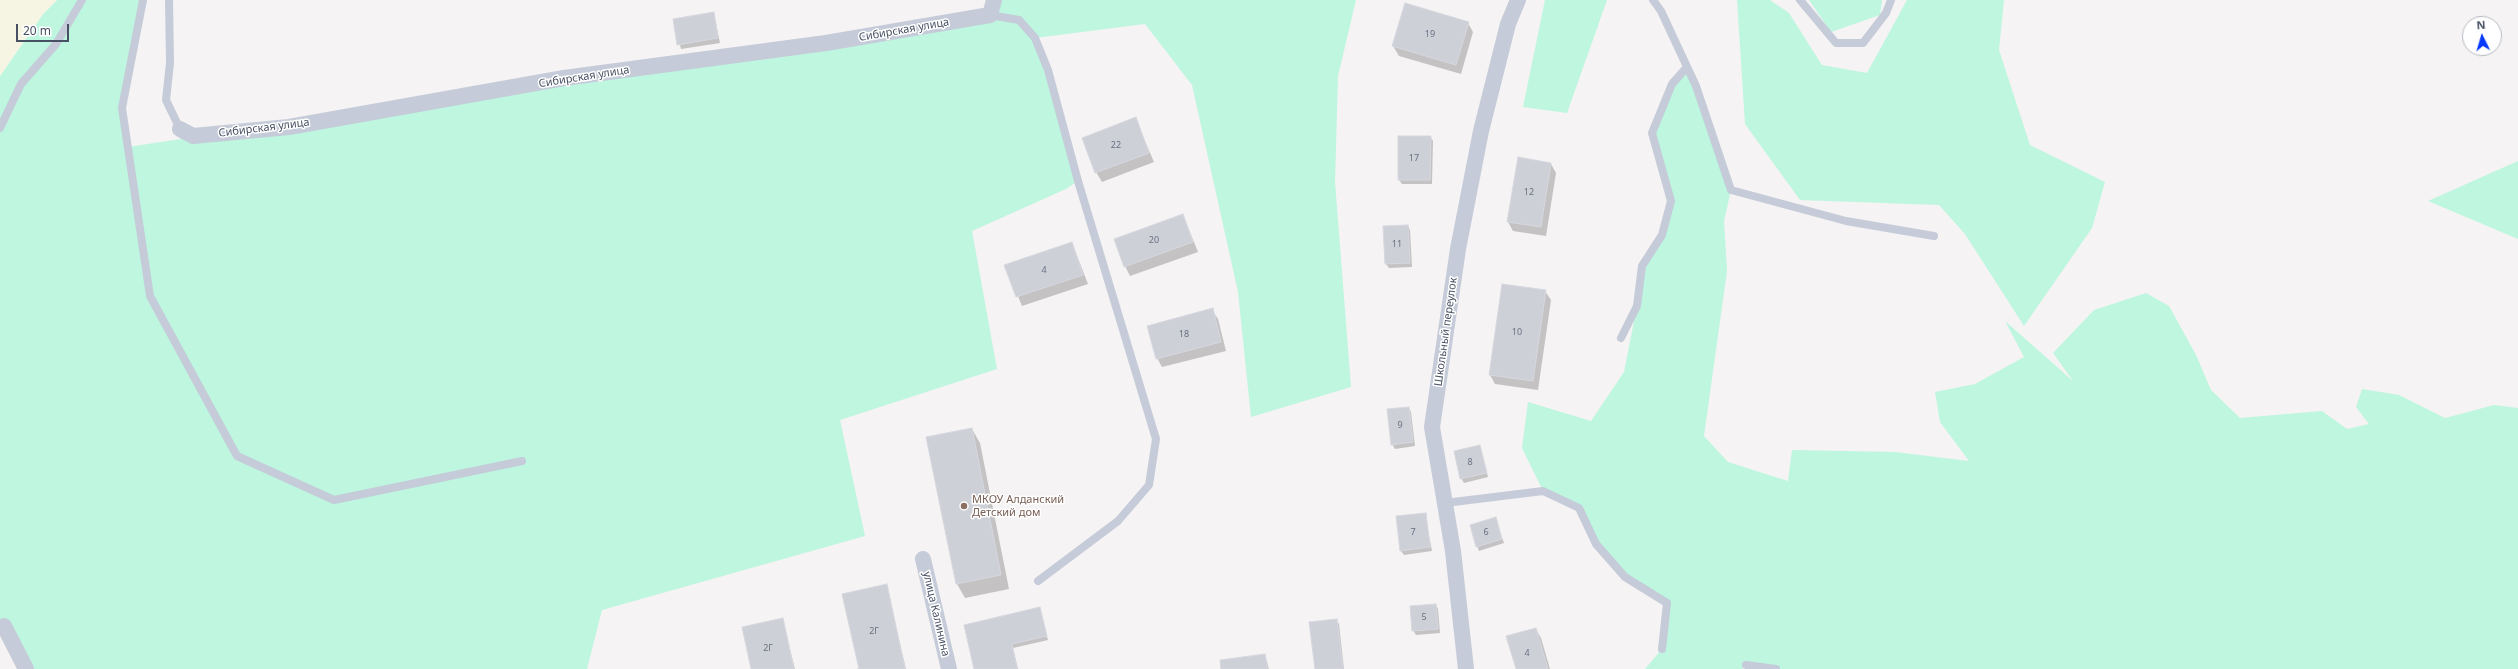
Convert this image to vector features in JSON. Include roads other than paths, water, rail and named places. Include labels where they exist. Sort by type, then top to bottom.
[{"type":"street","points":[[990,16],[994,0]]},
{"type":"street","name":"Школьный переулок","points":[[1466,669],[1453,551],[1432,427],[1458,249],[1480,138],[1508,24],[1518,0]]},
{"type":"street","name":"Сибирская улица","points":[[180,129],[192,136],[289,127],[564,78],[826,43],[990,16]]},
{"type":"street","name":"улица Калинина","points":[[923,559],[949,669]]},
{"type":"street","points":[[1,624],[26,669]]},
{"type":"lane","points":[[0,128],[21,84],[56,44],[82,0]]},
{"type":"lane","points":[[143,0],[122,108],[150,296],[237,456],[334,500],[522,461]]},
{"type":"lane","points":[[169,0],[170,63],[166,100],[180,129]]},
{"type":"lane","points":[[1653,0],[1696,86],[1731,190],[1846,222],[1934,236]]},
{"type":"lane","points":[[1800,0],[1836,42],[1863,43],[1886,13],[1891,0]]},
{"type":"lane","points":[[990,16],[1019,20],[1035,38],[1048,70],[1080,188],[1156,439],[1149,486],[1118,521],[1038,581]]},
{"type":"lane","points":[[1621,338],[1637,306],[1642,266],[1662,235],[1671,201],[1652,133],[1672,84],[1687,67]]},
{"type":"lane","points":[[1445,503],[1543,491],[1579,508],[1596,544],[1625,577],[1667,603],[1662,649]]},
{"type":"lane","points":[[1746,665],[1776,669]]},
{"type":"place","name":"МКОУ Алданский Детский дом","points":[[964,506]]}]
